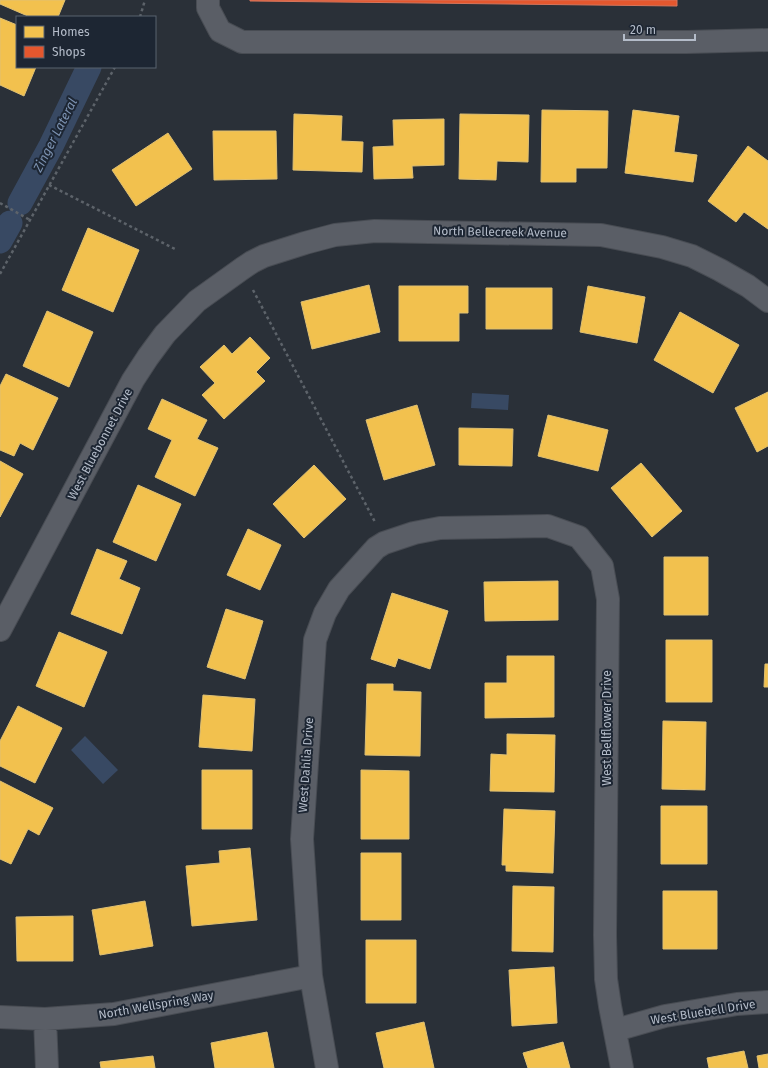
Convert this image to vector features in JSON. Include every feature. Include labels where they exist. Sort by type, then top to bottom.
[{"type":"street","points":[[208,0],[208,8],[220,31],[242,42],[687,42],[768,40]]},
{"type":"street","name":"North Bellecreek Avenue","points":[[227,279],[252,262],[264,256],[335,235],[375,231],[568,233],[600,235],[631,240],[692,256],[748,286],[768,301]]},
{"type":"street","name":"West Bluebonnet Drive","points":[[0,630],[133,380],[165,334],[197,301],[227,279]]},
{"type":"street","name":"West Bellflower Drive","points":[[440,528],[548,526],[579,537],[602,566],[608,599],[605,935],[606,979],[622,1068]]},
{"type":"street","name":"West Dahlia Drive","points":[[327,1068],[311,976],[302,839],[315,640],[325,613],[339,589],[376,548],[384,543],[414,532],[440,528]]},
{"type":"street","name":"North Wellspring Way","points":[[0,1017],[45,1018],[114,1014],[311,976]]},
{"type":"street","name":"West Bluebell Drive","points":[[616,1030],[665,1016],[737,1004],[768,1002]]},
{"type":"street","points":[[45,1018],[47,1068]]},
{"type":"path","points":[[140,16],[145,0]]},
{"type":"path","points":[[0,274],[114,68]]},
{"type":"path","points":[[49,185],[175,249]]},
{"type":"path","points":[[0,203],[30,220]]},
{"type":"path","points":[[251,286],[376,524]]},
{"type":"water","points":[[472,393],[509,395],[508,410],[471,408]]},
{"type":"water","points":[[85,736],[118,770],[103,784],[71,750]]},
{"type":"building: Homes","points":[[0,0],[65,0],[58,16],[28,16],[0,4]]},
{"type":"building: Homes","points":[[0,18],[16,25],[16,68],[36,68],[24,96],[0,85]]},
{"type":"building: Homes","points":[[542,110],[608,111],[607,168],[576,168],[576,182],[541,182]]},
{"type":"building: Homes","points":[[633,110],[679,116],[674,152],[697,155],[693,182],[625,173]]},
{"type":"building: Homes","points":[[294,114],[342,116],[341,141],[363,142],[362,172],[293,170]]},
{"type":"building: Homes","points":[[460,114],[529,115],[528,162],[497,161],[496,180],[459,179]]},
{"type":"building: Homes","points":[[444,119],[444,165],[412,166],[413,178],[374,179],[373,147],[394,146],[393,120]]},
{"type":"building: Homes","points":[[213,131],[276,131],[277,179],[214,180]]},
{"type":"building: Homes","points":[[168,133],[192,169],[136,206],[112,170]]},
{"type":"building: Homes","points":[[748,146],[768,161],[768,229],[744,212],[736,222],[708,201]]},
{"type":"building: Homes","points":[[88,228],[139,250],[113,312],[62,290]]},
{"type":"building: Homes","points":[[369,285],[380,332],[312,349],[301,302]]},
{"type":"building: Homes","points":[[399,286],[468,286],[468,313],[459,313],[459,341],[399,341]]},
{"type":"building: Homes","points":[[588,286],[645,297],[637,343],[580,332]]},
{"type":"building: Homes","points":[[486,288],[552,288],[552,329],[486,329]]},
{"type":"building: Homes","points":[[47,311],[93,332],[69,387],[23,366]]},
{"type":"building: Homes","points":[[680,312],[739,345],[713,393],[654,360]]},
{"type":"building: Homes","points":[[250,337],[270,358],[256,372],[265,381],[224,419],[202,395],[215,383],[200,367],[224,345],[232,354]]},
{"type":"building: Homes","points":[[6,374],[58,398],[33,450],[20,443],[14,456],[0,450],[0,386]]},
{"type":"building: Homes","points":[[768,392],[768,446],[757,452],[735,408]]},
{"type":"building: Homes","points":[[162,399],[207,420],[197,439],[218,448],[195,496],[155,477],[172,440],[148,429]]},
{"type":"building: Homes","points":[[417,405],[435,465],[384,480],[366,420]]},
{"type":"building: Homes","points":[[548,415],[608,430],[598,471],[538,456]]},
{"type":"building: Homes","points":[[459,428],[513,429],[512,466],[459,465]]},
{"type":"building: Homes","points":[[0,461],[23,474],[0,517]]},
{"type":"building: Homes","points":[[641,463],[682,511],[652,537],[611,488]]},
{"type":"building: Homes","points":[[314,465],[346,499],[304,538],[273,504]]},
{"type":"building: Homes","points":[[138,485],[181,504],[156,561],[113,542]]},
{"type":"building: Homes","points":[[248,529],[281,545],[260,590],[227,575]]},
{"type":"building: Homes","points":[[97,549],[127,561],[119,579],[140,588],[122,634],[71,614]]},
{"type":"building: Homes","points":[[664,557],[708,557],[708,615],[664,615]]},
{"type":"building: Homes","points":[[558,581],[558,620],[485,621],[484,582]]},
{"type":"building: Homes","points":[[392,593],[448,611],[430,669],[398,658],[395,667],[371,659]]},
{"type":"building: Homes","points":[[226,609],[263,621],[245,679],[207,667]]},
{"type":"building: Homes","points":[[59,632],[107,652],[84,707],[36,686]]},
{"type":"building: Homes","points":[[666,640],[712,640],[712,702],[666,702]]},
{"type":"building: Homes","points":[[507,656],[554,656],[554,717],[485,718],[485,683],[507,683]]},
{"type":"building: Homes","points":[[765,664],[768,664],[768,687],[764,687]]},
{"type":"building: Homes","points":[[367,684],[393,684],[393,691],[421,692],[420,756],[365,755]]},
{"type":"building: Homes","points":[[203,695],[255,699],[252,751],[199,747]]},
{"type":"building: Homes","points":[[18,706],[62,728],[35,783],[0,766],[0,741]]},
{"type":"building: Homes","points":[[663,721],[706,722],[705,790],[662,789]]},
{"type":"building: Homes","points":[[507,734],[555,735],[554,792],[490,791],[491,754],[507,755]]},
{"type":"building: Homes","points":[[202,770],[252,770],[252,829],[202,829]]},
{"type":"building: Homes","points":[[361,770],[409,771],[409,839],[361,839]]},
{"type":"building: Homes","points":[[0,781],[53,808],[39,835],[28,829],[11,864],[0,859]]},
{"type":"building: Homes","points":[[661,806],[707,806],[707,864],[661,864]]},
{"type":"building: Homes","points":[[504,809],[555,811],[553,873],[506,871],[506,865],[502,865]]},
{"type":"building: Homes","points":[[250,848],[257,920],[192,926],[186,866],[220,863],[219,851]]},
{"type":"building: Homes","points":[[361,853],[401,853],[401,920],[361,920]]},
{"type":"building: Homes","points":[[513,886],[554,887],[553,952],[512,951]]},
{"type":"building: Homes","points":[[663,891],[717,891],[717,949],[663,949]]},
{"type":"building: Homes","points":[[145,901],[153,946],[100,955],[92,910]]},
{"type":"building: Homes","points":[[73,916],[73,961],[17,961],[16,917]]},
{"type":"building: Homes","points":[[366,940],[416,940],[416,1003],[366,1003]]},
{"type":"building: Homes","points":[[554,967],[557,1023],[512,1026],[509,970]]},
{"type":"building: Homes","points":[[424,1022],[434,1068],[384,1068],[376,1033]]},
{"type":"building: Homes","points":[[267,1032],[274,1068],[215,1068],[211,1043]]},
{"type":"building: Homes","points":[[563,1042],[570,1068],[528,1068],[523,1053]]},
{"type":"building: Homes","points":[[744,1051],[748,1068],[709,1068],[707,1058]]},
{"type":"building: Homes","points":[[768,1054],[768,1068],[759,1068],[757,1056]]},
{"type":"building: Homes","points":[[153,1056],[155,1068],[101,1068],[100,1062]]},
{"type":"building: Shops","points":[[677,0],[677,6],[250,1]]},
{"type":"waterway","name":"Zinger Lateral","points":[[20,203],[51,146],[89,68]]},
{"type":"waterway","name":"Zinger Lateral","points":[[0,241],[10,223]]}]
